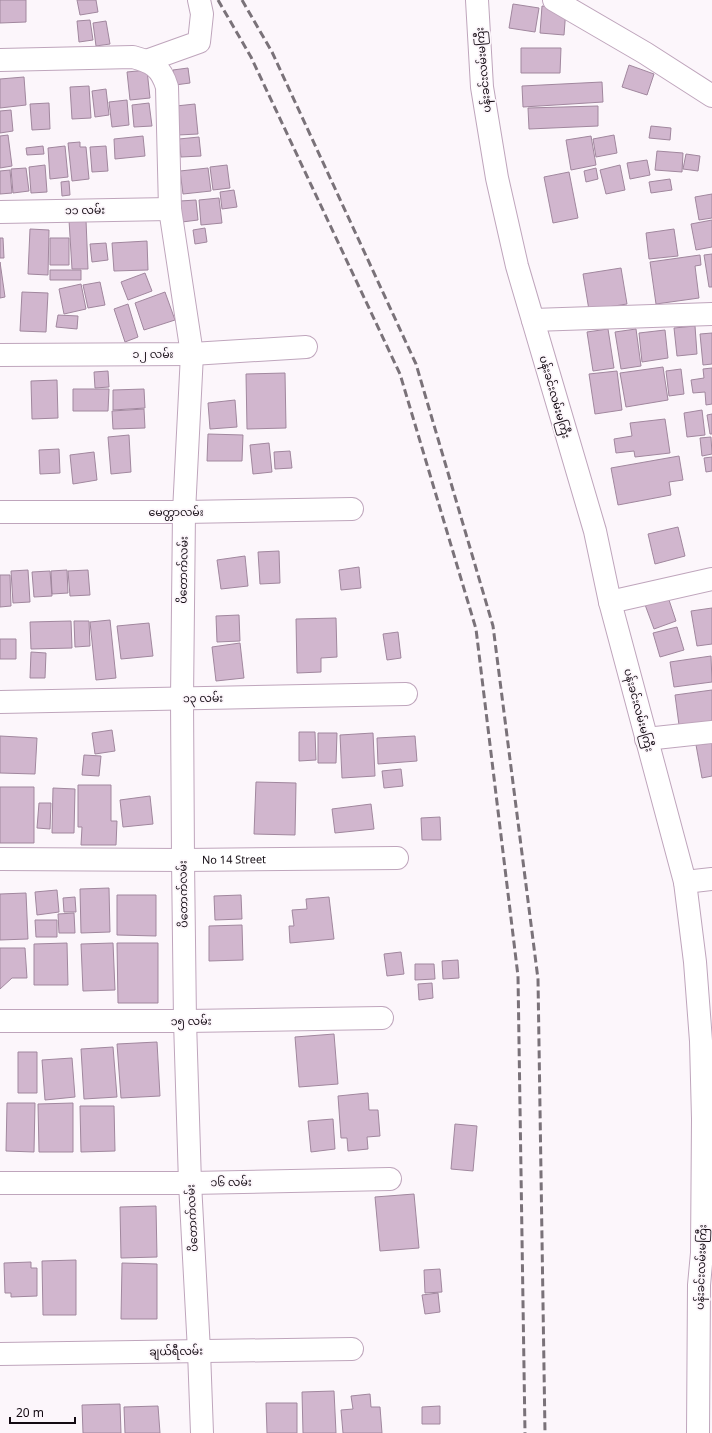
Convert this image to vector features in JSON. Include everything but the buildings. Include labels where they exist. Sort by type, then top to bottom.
[{"type":"street","points":[[0,60],[133,57],[146,61],[198,42],[202,14],[199,0]]},
{"type":"street","name":"ပန်းခင်းလမ်းမကြီး","points":[[477,0],[482,86],[497,178],[517,266],[595,531],[610,602],[685,882],[696,970],[708,1103],[707,1254],[699,1285],[698,1433]]},
{"type":"street","points":[[554,0],[645,53],[712,96]]},
{"type":"street","name":"ပိတောက်လမ်း","points":[[146,61],[158,68],[164,76],[167,87],[170,209],[192,354],[184,512],[182,699],[183,860],[185,1021],[190,1183],[202,1433]]},
{"type":"street","name":"၁၁ လမ်း","points":[[0,212],[170,209]]},
{"type":"street","points":[[533,320],[712,314]]},
{"type":"street","name":"၁၂ လမ်း","points":[[0,355],[192,354],[306,347]]},
{"type":"street","name":"မေတ္တာလမ်း","points":[[0,512],[184,512],[352,509]]},
{"type":"street","points":[[610,602],[712,579]]},
{"type":"street","name":"၁၃ လမ်း","points":[[0,702],[406,694]]},
{"type":"street","points":[[646,739],[712,732]]},
{"type":"street","name":"No 14 Street","points":[[0,859],[183,860],[397,858]]},
{"type":"street","points":[[685,882],[712,879]]},
{"type":"street","name":"၁၅ လမ်း","points":[[0,1022],[382,1018]]},
{"type":"street","name":"၁၆ လမ်း","points":[[0,1183],[190,1183],[390,1179]]},
{"type":"street","name":"ချယ်ရီလမ်း","points":[[0,1354],[352,1349]]},
{"type":"railway","points":[[218,0],[251,57],[400,374],[476,629],[518,976],[525,1433]]},
{"type":"railway","points":[[242,0],[272,52],[416,364],[493,626],[538,979],[545,1433]]}]
